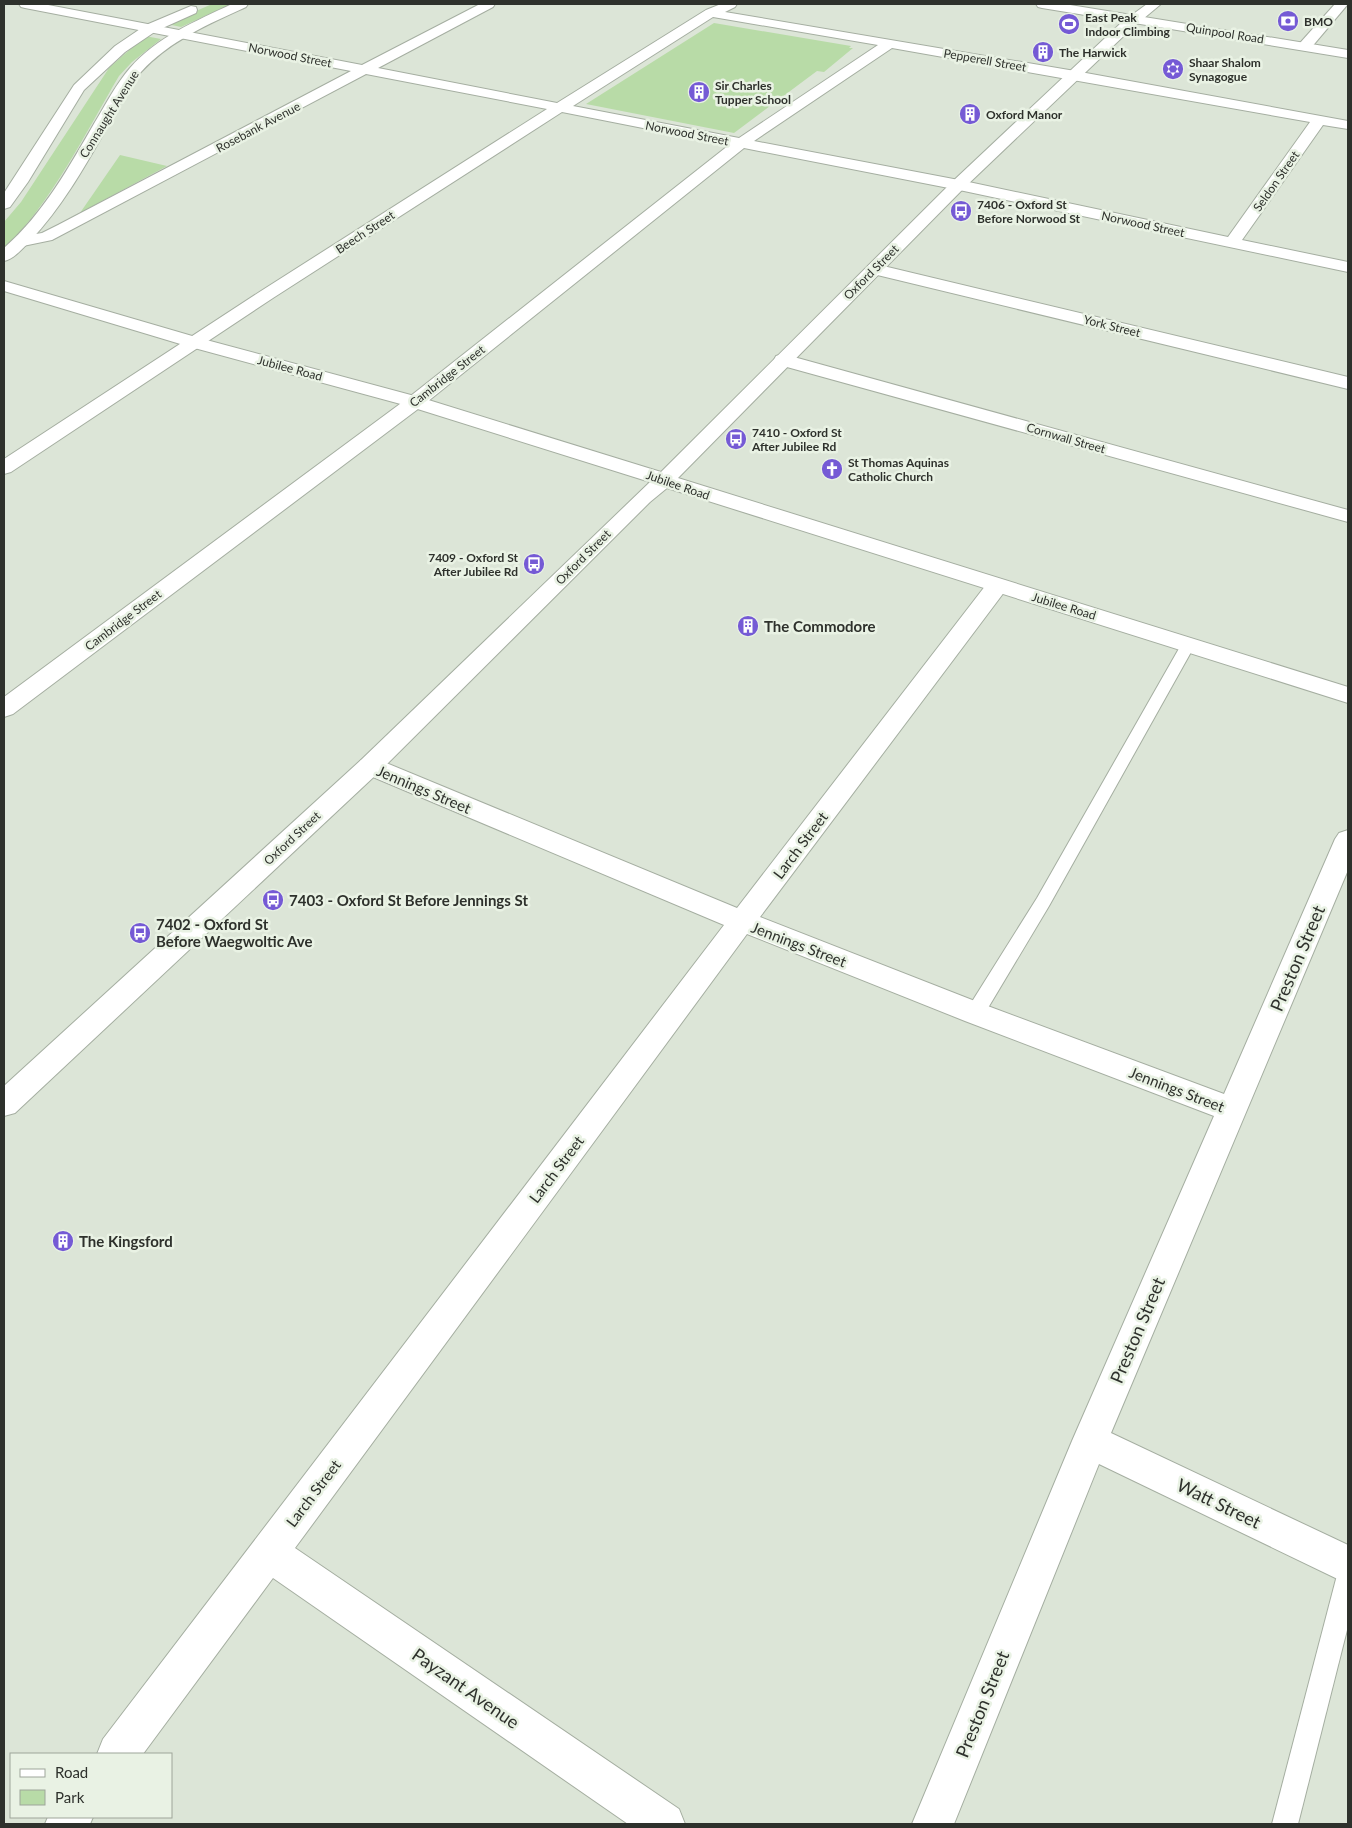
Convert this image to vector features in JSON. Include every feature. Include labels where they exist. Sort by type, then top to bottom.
[{"type":"street","name":"Norwood Street","points":[[25,4],[958,185],[1348,267]]},
{"type":"street","name":"Connaught Avenue","points":[[4,204],[79,88],[120,49],[151,28],[204,4]]},
{"type":"street","name":"Connaught Avenue","points":[[4,256],[23,241],[48,211],[128,78],[141,64],[178,34],[242,4]]},
{"type":"street","name":"Rosebank Avenue","points":[[23,241],[34,240],[64,228],[489,4]]},
{"type":"street","name":"Beech Street","points":[[4,468],[192,342],[558,108],[711,13],[731,4]]},
{"type":"street","name":"Quinpool Road","points":[[1042,4],[1348,54]]},
{"type":"street","name":"Oxford Street","points":[[4,1104],[370,766],[643,498],[663,481],[958,185],[1074,75],[1136,19],[1156,4]]},
{"type":"street","points":[[1305,46],[1342,4]]},
{"type":"street","name":"Pepperell Street","points":[[711,13],[1074,75],[1348,125]]},
{"type":"street","name":"Cambridge Street","points":[[10,697],[415,402],[741,143],[889,44]]},
{"type":"street","name":"Seldon Street","points":[[1232,242],[1319,120]]},
{"type":"street","name":"York Street","points":[[875,269],[1348,383]]},
{"type":"street","name":"Jubilee Road","points":[[4,286],[192,342],[415,402],[1348,695]]},
{"type":"street","name":"Cornwall Street","points":[[783,360],[1348,516]]},
{"type":"street","name":"Larch Street","points":[[119,1753],[742,921],[997,586]]},
{"type":"street","name":"Jennings Street","points":[[370,766],[742,921],[975,1013],[1232,1110]]},
{"type":"street","name":"Preston Street","points":[[933,1824],[1090,1441],[1348,839]]},
{"type":"street","name":"Watt Street","points":[[1090,1441],[1348,1565]]},
{"type":"street","name":"Payzant Avenue","points":[[268,1552],[664,1824]]},
{"type":"lane","points":[[975,1013],[1043,902],[1188,645]]},
{"type":"lane","points":[[1285,1824],[1348,1579]]},
{"type":"green space","points":[[212,4],[231,4],[181,27],[167,24]]},
{"type":"green space","points":[[714,23],[851,46],[849,48],[853,48],[824,72],[817,71],[734,133],[586,104]]},
{"type":"green space","points":[[145,36],[161,39],[132,62],[119,76],[67,167],[37,211],[4,248],[4,222],[21,202],[109,68]]},
{"type":"green space","points":[[120,155],[167,166],[80,213]]},
{"type":"place","name":"BMO","points":[[1288,21]]},
{"type":"place","name":"East Peak Indoor Climbing","points":[[1069,24]]},
{"type":"place","name":"The Harwick","points":[[1043,52]]},
{"type":"place","name":"Shaar Shalom Synagogue","points":[[1173,69]]},
{"type":"place","name":"Sir Charles Tupper School","points":[[699,92]]},
{"type":"place","name":"Oxford Manor","points":[[970,114]]},
{"type":"place","name":"7406 - Oxford St Before Norwood St","points":[[961,211]]},
{"type":"place","name":"7410 - Oxford St After Jubilee Rd","points":[[736,439]]},
{"type":"place","name":"St Thomas Aquinas Catholic Church","points":[[832,469]]},
{"type":"place","name":"7409 - Oxford St After Jubilee Rd","points":[[534,564]]},
{"type":"place","name":"The Commodore","points":[[748,626]]},
{"type":"place","name":"7403 - Oxford St Before Jennings St","points":[[273,900]]},
{"type":"place","name":"7402 - Oxford St Before Waegwoltic Ave","points":[[140,933]]},
{"type":"place","name":"The Kingsford","points":[[63,1241]]}]
